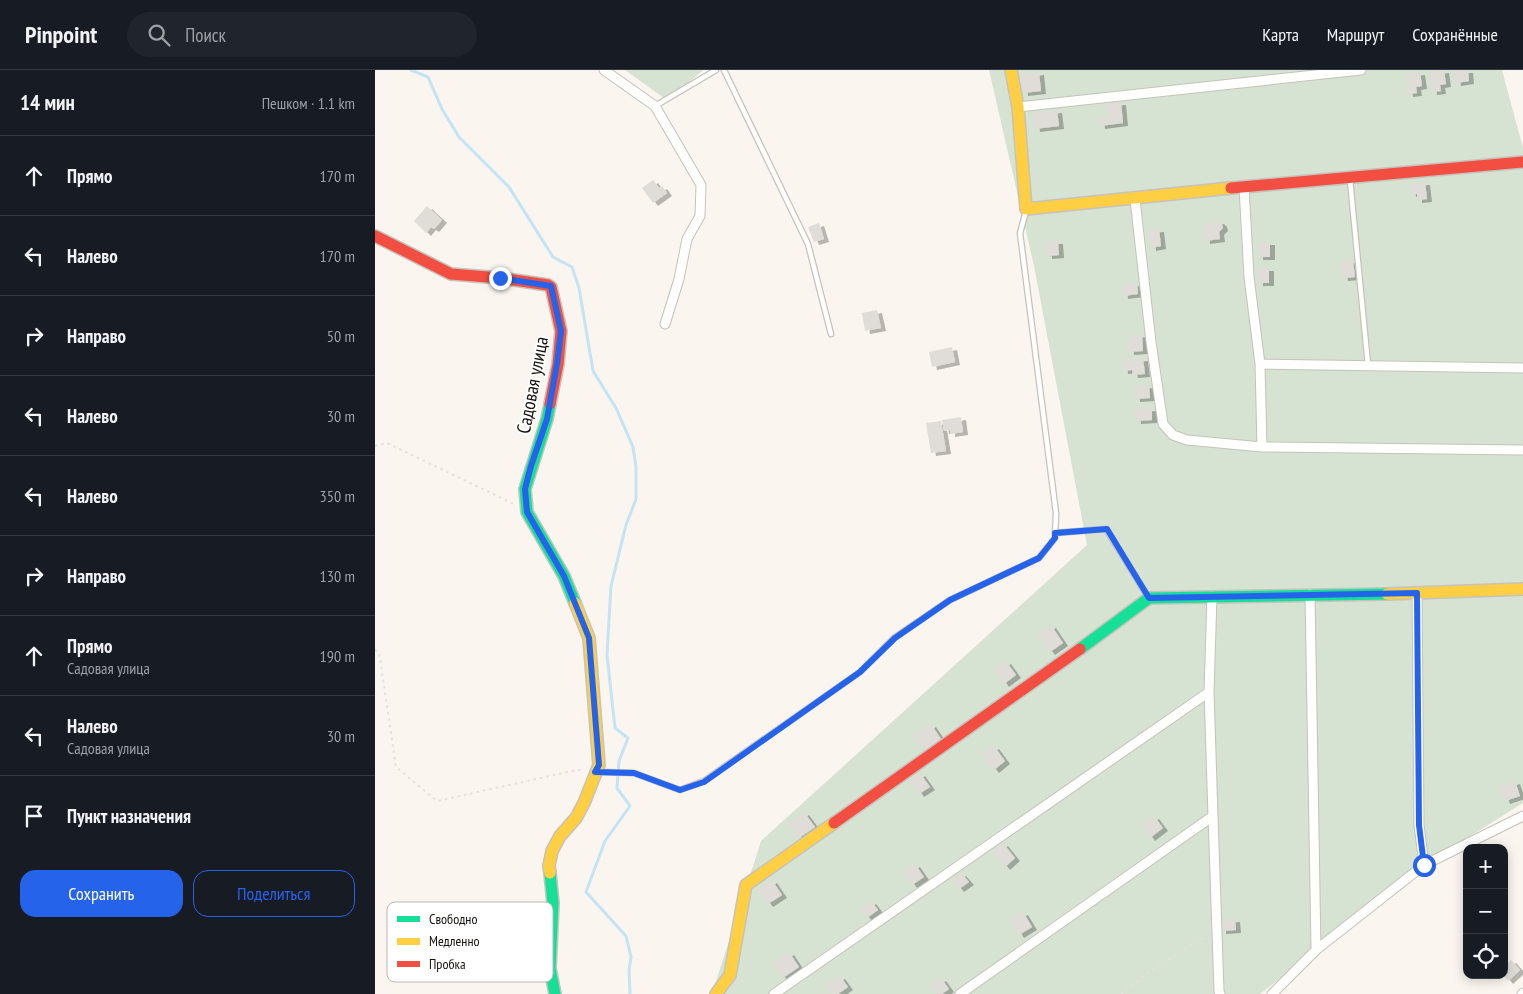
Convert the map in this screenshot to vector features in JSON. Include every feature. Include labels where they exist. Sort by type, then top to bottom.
[{"type":"street","points":[[604,70],[655,106],[701,185],[700,216],[687,239],[679,279],[665,324]]},
{"type":"street","points":[[1011,70],[1018,108],[1027,209],[1523,162]]},
{"type":"street","points":[[1018,108],[1361,70]]},
{"type":"street","points":[[1244,187],[1249,277],[1260,364],[1261,447]]},
{"type":"street","points":[[1135,199],[1151,342],[1163,424],[1173,435],[1187,440],[1261,447],[1523,450]]},
{"type":"street","name":"Садовая улица","points":[[375,236],[451,274],[500,278],[551,286],[561,331],[547,419],[525,489],[527,512],[564,576],[589,638],[599,765],[585,803],[551,851],[549,866],[553,902]]},
{"type":"street","points":[[1260,364],[1523,368]]},
{"type":"street","points":[[716,994],[730,975],[746,885],[1105,632],[1149,598],[1523,589]]},
{"type":"street","points":[[1417,593],[1419,825],[1424,865]]},
{"type":"street","points":[[1311,594],[1316,950]]},
{"type":"street","points":[[1212,596],[1209,692],[1220,994]]},
{"type":"street","points":[[774,994],[1209,692]]},
{"type":"street","points":[[960,994],[1213,816]]},
{"type":"street","points":[[1272,994],[1316,950],[1424,865],[1523,816]]},
{"type":"lane","points":[[655,106],[716,70]]},
{"type":"lane","points":[[724,70],[808,244],[831,334]]},
{"type":"lane","points":[[1350,177],[1368,365]]},
{"type":"lane","points":[[595,772],[634,773],[680,790],[704,782],[860,672],[895,638],[950,600],[1039,558],[1055,538],[1056,513],[1020,233],[1027,209]]},
{"type":"lane","points":[[1055,533],[1107,529],[1149,598]]},
{"type":"path","points":[[375,446],[387,443],[527,512]]},
{"type":"path","points":[[375,650],[379,652],[396,767],[437,801],[577,770],[595,772]]},
{"type":"path","points":[[1121,994],[1154,968],[1217,930]]},
{"type":"green space","points":[[625,70],[703,70],[668,101]]},
{"type":"green space","points":[[989,70],[1502,70],[1523,148],[1523,803],[1424,865],[1260,994],[712,994],[761,841],[1087,545],[1034,266]]},
{"type":"building","points":[[1444,70],[1446,84],[1440,85],[1441,91],[1432,92],[1430,72]]},
{"type":"building","points":[[1454,70],[1468,70],[1469,81],[1456,83]]},
{"type":"building","points":[[1039,72],[1041,91],[1023,93],[1021,75]]},
{"type":"building","points":[[1420,72],[1422,86],[1416,87],[1417,93],[1408,94],[1406,74]]},
{"type":"building","points":[[1121,102],[1123,123],[1100,126],[1099,117],[1109,116],[1107,103]]},
{"type":"building","points":[[1057,110],[1059,126],[1035,129],[1033,113]]},
{"type":"building","points":[[653,180],[659,188],[662,186],[667,193],[653,203],[642,188]]},
{"type":"building","points":[[1425,182],[1427,199],[1417,200],[1417,194],[1411,194],[1410,183]]},
{"type":"building","points":[[427,206],[442,220],[434,229],[431,227],[426,233],[414,221]]},
{"type":"building","points":[[1219,221],[1223,228],[1219,232],[1220,239],[1205,241],[1204,223]]},
{"type":"building","points":[[819,223],[824,239],[814,242],[808,227]]},
{"type":"building","points":[[1159,229],[1161,246],[1151,248],[1149,230]]},
{"type":"building","points":[[1046,241],[1058,241],[1059,255],[1047,256]]},
{"type":"building","points":[[1258,242],[1270,242],[1270,257],[1258,257]]},
{"type":"building","points":[[1353,260],[1355,277],[1343,278],[1341,261]]},
{"type":"building","points":[[1258,268],[1269,268],[1269,283],[1258,283]]},
{"type":"building","points":[[1137,283],[1138,294],[1123,296],[1122,284]]},
{"type":"building","points":[[877,310],[881,328],[865,331],[862,313]]},
{"type":"building","points":[[1142,334],[1143,351],[1129,352],[1128,338],[1132,338],[1132,335]]},
{"type":"building","points":[[952,347],[955,362],[932,367],[929,352]]},
{"type":"building","points":[[1143,358],[1145,374],[1133,375],[1132,370],[1123,371],[1122,361]]},
{"type":"building","points":[[1149,385],[1150,398],[1135,399],[1134,386]]},
{"type":"building","points":[[1152,408],[1152,420],[1136,421],[1135,409]]},
{"type":"building","points":[[961,417],[963,432],[950,434],[950,430],[944,431],[942,420]]},
{"type":"building","points":[[941,421],[946,451],[931,453],[926,423]]},
{"type":"building","points":[[1051,625],[1063,643],[1050,652],[1037,635]]},
{"type":"building","points":[[1006,661],[1016,675],[1004,684],[994,669]]},
{"type":"building","points":[[931,724],[941,739],[925,751],[914,736]]},
{"type":"building","points":[[994,746],[1005,761],[994,770],[982,754]]},
{"type":"building","points":[[920,773],[930,787],[919,794],[910,780]]},
{"type":"building","points":[[1515,781],[1520,796],[1505,801],[1500,786]]},
{"type":"building","points":[[804,812],[815,827],[799,838],[788,823]]},
{"type":"building","points":[[1154,816],[1163,828],[1150,838],[1141,825]]},
{"type":"building","points":[[1003,843],[1015,858],[1005,867],[993,851]]},
{"type":"building","points":[[915,864],[924,877],[912,885],[903,872]]},
{"type":"building","points":[[961,873],[969,882],[959,889],[952,880]]},
{"type":"building","points":[[772,880],[782,895],[768,904],[758,890]]},
{"type":"building","points":[[871,901],[878,910],[867,918],[860,909]]},
{"type":"building","points":[[1023,912],[1032,927],[1019,935],[1010,920]]},
{"type":"building","points":[[1235,919],[1236,930],[1221,931],[1221,920]]},
{"type":"building","points":[[789,952],[799,967],[783,978],[772,964]]},
{"type":"building","points":[[1511,960],[1520,970],[1508,981],[1506,979],[1508,979],[1508,963]]},
{"type":"building","points":[[840,976],[848,987],[838,994],[832,994],[826,986]]},
{"type":"building","points":[[941,978],[949,989],[942,994],[937,994],[931,986]]},
{"type":"waterway","points":[[411,70],[428,77],[442,109],[459,137],[509,187],[553,257],[572,267],[579,288],[593,371],[616,408],[633,447],[636,467],[636,499],[626,525],[611,586],[607,655],[615,728],[628,738],[619,761],[617,788],[630,806],[605,841],[586,892],[626,936],[631,957],[629,970],[630,994]]},
{"type":"traffic: fast","points":[[550,404],[525,489],[527,512],[564,576],[575,603]]},
{"type":"traffic: fast","points":[[1080,649],[1149,598],[1387,594]]},
{"type":"traffic: fast","points":[[550,873],[553,902]]},
{"type":"traffic: fast","points":[[553,982],[555,994]]},
{"type":"traffic: slow","points":[[1011,70],[1018,107],[1026,209],[1231,188]]},
{"type":"traffic: slow","points":[[1387,594],[1523,589]]},
{"type":"traffic: slow","points":[[550,873],[549,866],[552,851],[560,836],[576,818],[599,765],[589,638],[575,603]]},
{"type":"traffic: slow","points":[[716,994],[730,975],[746,885],[834,823]]},
{"type":"traffic: jam","points":[[1231,188],[1523,162]]},
{"type":"traffic: jam","points":[[375,236],[451,274],[500,278],[551,287],[561,331],[558,364],[550,404]]},
{"type":"traffic: jam","points":[[834,823],[1080,649]]},
{"type":"route","points":[[500,278],[551,286],[561,331],[547,419],[525,489],[527,512],[564,576],[589,638],[599,765],[595,772],[634,773],[680,790],[704,782],[860,672],[895,638],[950,600],[1039,558],[1055,538],[1055,533],[1107,529],[1149,598],[1417,593],[1419,825],[1424,865]]}]
